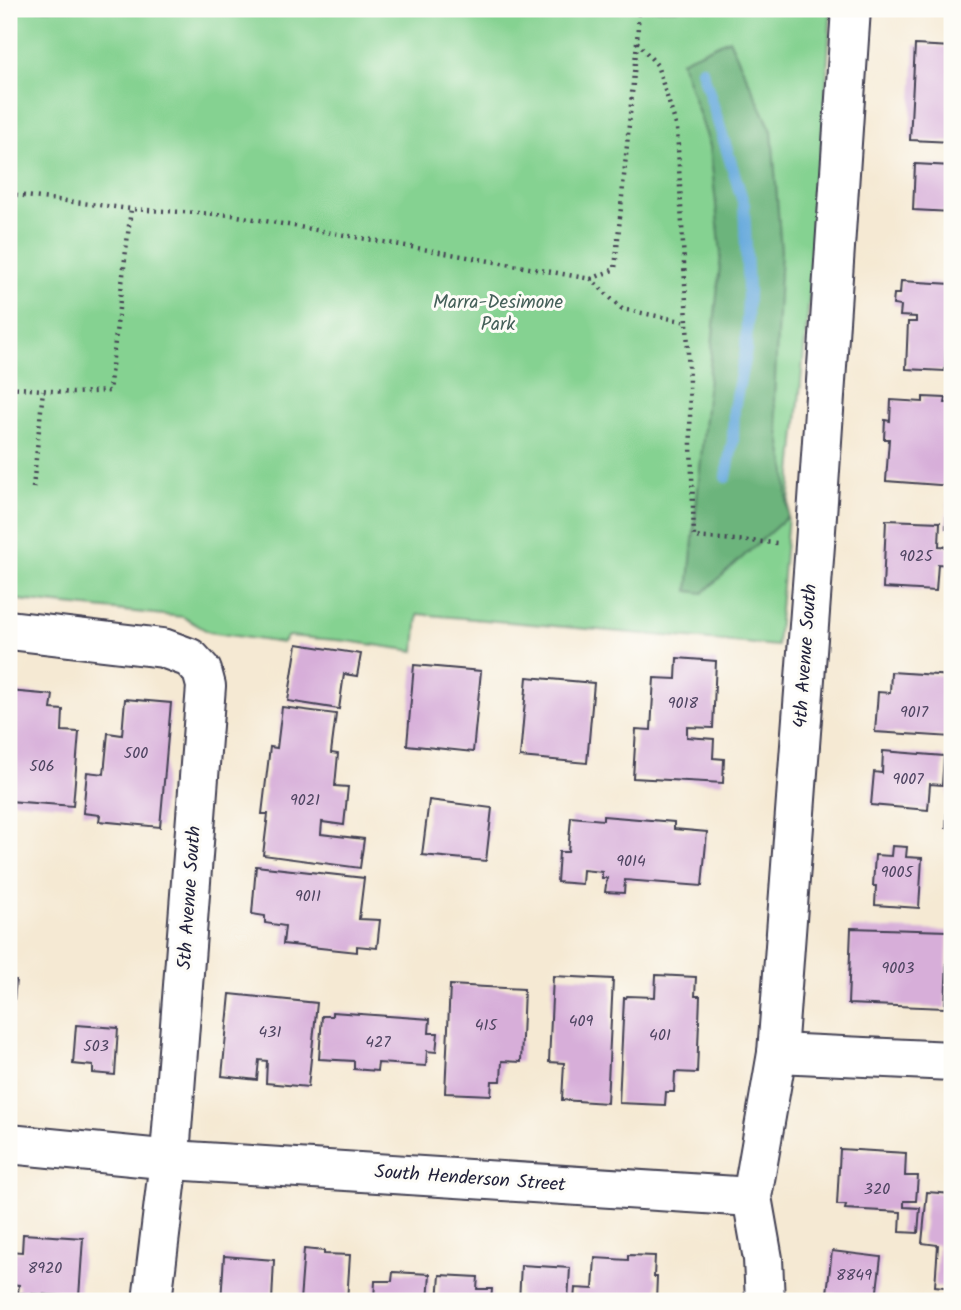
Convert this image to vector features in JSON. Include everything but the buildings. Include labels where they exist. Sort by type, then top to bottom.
[{"type":"street","name":"4th Avenue South","points":[[765,1301],[763,1259],[752,1197],[777,1053],[851,9]]},
{"type":"street","name":"5th Avenue South","points":[[9,630],[163,648],[190,658],[202,671],[206,686],[170,1159],[152,1301]]},
{"type":"street","points":[[777,1053],[952,1061]]},
{"type":"street","name":"South Henderson Street","points":[[9,1144],[170,1159],[752,1197]]},
{"type":"path","points":[[9,194],[131,209],[232,215],[591,279],[615,269],[639,9]]},
{"type":"path","points":[[638,42],[657,65],[677,128],[694,537],[815,545]]},
{"type":"path","points":[[9,387],[73,393],[110,391],[131,209]]},
{"type":"path","points":[[591,279],[622,309],[687,322]]},
{"type":"path","points":[[33,488],[43,390]]},
{"type":"green space","name":"Marra-Desimone Park","points":[[9,9],[831,9],[819,200],[777,646],[418,614],[415,651],[288,636],[282,643],[209,632],[183,617],[9,599]]},
{"type":"green space","points":[[729,39],[772,131],[781,251],[774,401],[786,472],[788,516],[703,593],[688,591],[721,254],[710,146],[681,61]]},
{"type":"waterway","points":[[702,70],[744,205],[748,291],[746,350],[734,408],[733,440],[726,477]]}]
